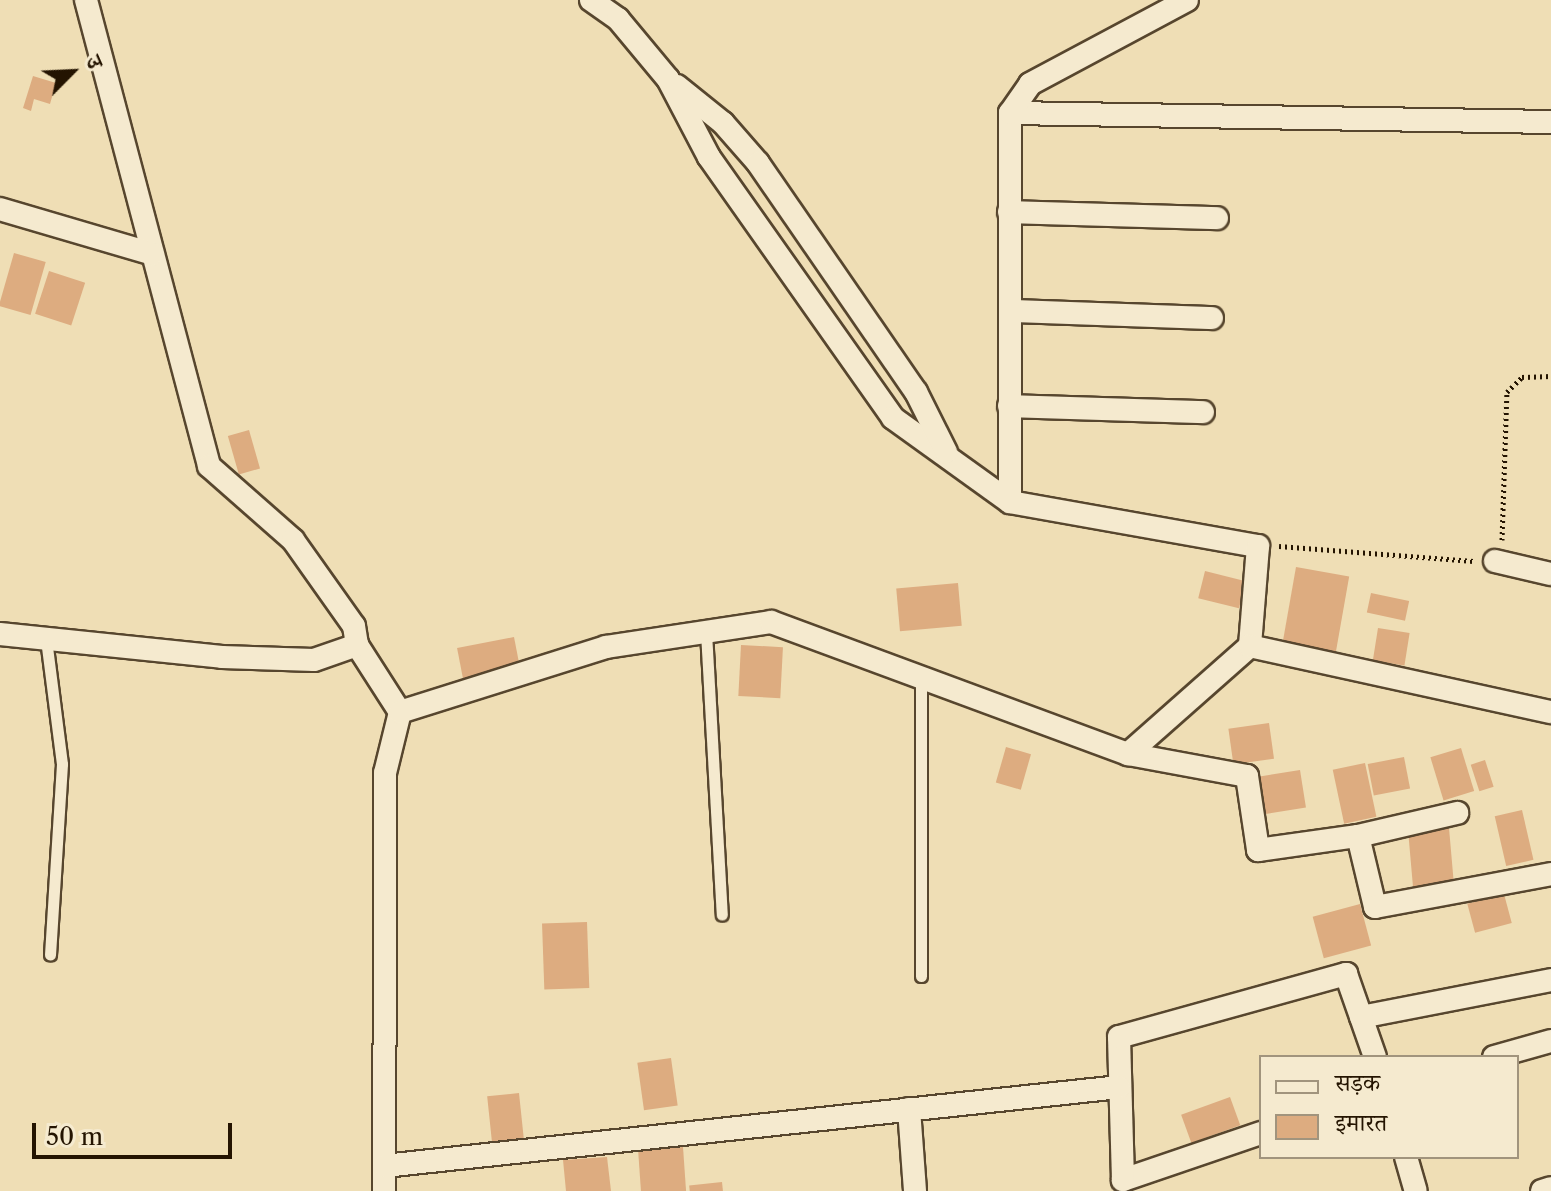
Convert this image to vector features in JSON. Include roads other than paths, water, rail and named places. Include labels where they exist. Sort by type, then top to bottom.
[{"type":"street","points":[[86,0],[209,466],[293,540],[354,626],[357,645],[400,712],[385,773],[384,1191]]},
{"type":"street","points":[[591,0],[618,19],[668,79],[723,123],[749,151],[916,392],[947,453]]},
{"type":"street","points":[[1010,502],[1010,113],[1030,84],[1187,0]]},
{"type":"street","points":[[668,79],[709,157],[828,330],[893,418],[947,453],[1010,502],[1258,546],[1250,646],[1128,754]]},
{"type":"street","points":[[1010,113],[1551,122]]},
{"type":"street","points":[[0,209],[153,254]]},
{"type":"street","points":[[1009,212],[1217,218]]},
{"type":"street","points":[[828,330],[858,307]]},
{"type":"street","points":[[1011,311],[1212,318]]},
{"type":"street","points":[[1009,406],[1203,412]]},
{"type":"street","points":[[1495,561],[1551,574]]},
{"type":"street","points":[[400,712],[606,647],[771,622],[1128,754],[1247,776],[1258,850],[1358,836],[1457,813]]},
{"type":"street","points":[[0,634],[222,657],[314,660],[357,645]]},
{"type":"street","points":[[1250,646],[1551,712]]},
{"type":"street","points":[[1358,836],[1375,907],[1551,874]]},
{"type":"street","points":[[1259,1134],[1118,1186],[1119,1037],[1346,974],[1374,1055]]},
{"type":"street","points":[[1361,1017],[1551,980]]},
{"type":"street","points":[[1501,1055],[1551,1041]]},
{"type":"street","points":[[384,1166],[1119,1087]]},
{"type":"street","points":[[909,1109],[915,1191]]},
{"type":"street","points":[[1407,1159],[1416,1191]]},
{"type":"street","points":[[1542,1191],[1551,1188]]},
{"type":"lane","points":[[706,632],[722,915]]},
{"type":"lane","points":[[46,639],[62,764],[50,955]]},
{"type":"lane","points":[[921,678],[921,976]]}]
